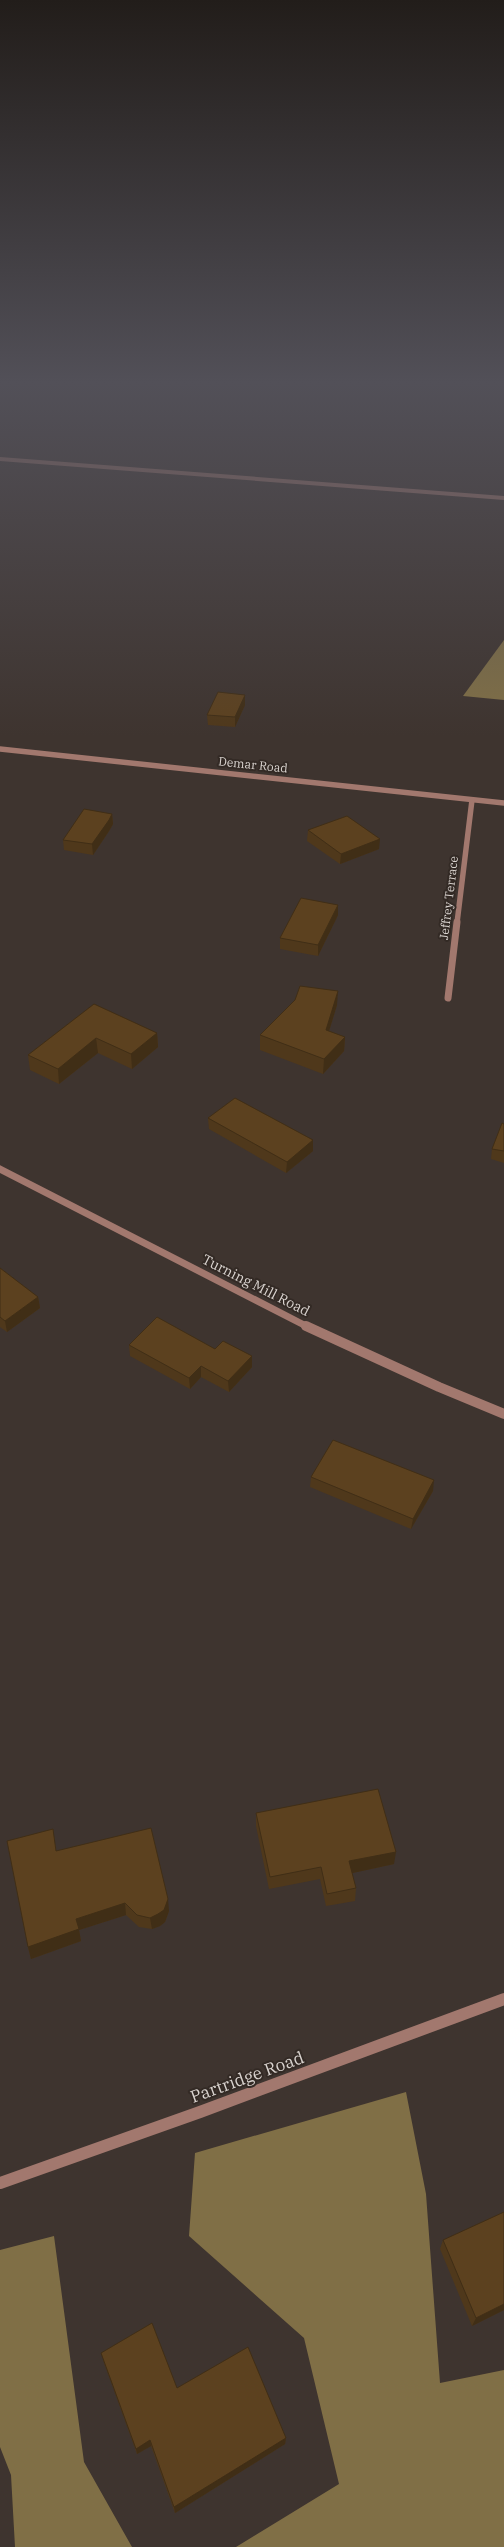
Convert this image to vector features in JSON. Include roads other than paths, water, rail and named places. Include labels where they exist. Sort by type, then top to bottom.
[{"type":"street","name":"Demar Road","points":[[0,749],[504,803]]},
{"type":"street","name":"Jeffrey Terrace","points":[[448,998],[472,800]]},
{"type":"street","name":"Turning Mill Road","points":[[0,1169],[318,1331],[430,1384],[504,1414]]},
{"type":"street","name":"Partridge Road","points":[[0,2183],[200,2112],[504,1999]]}]
